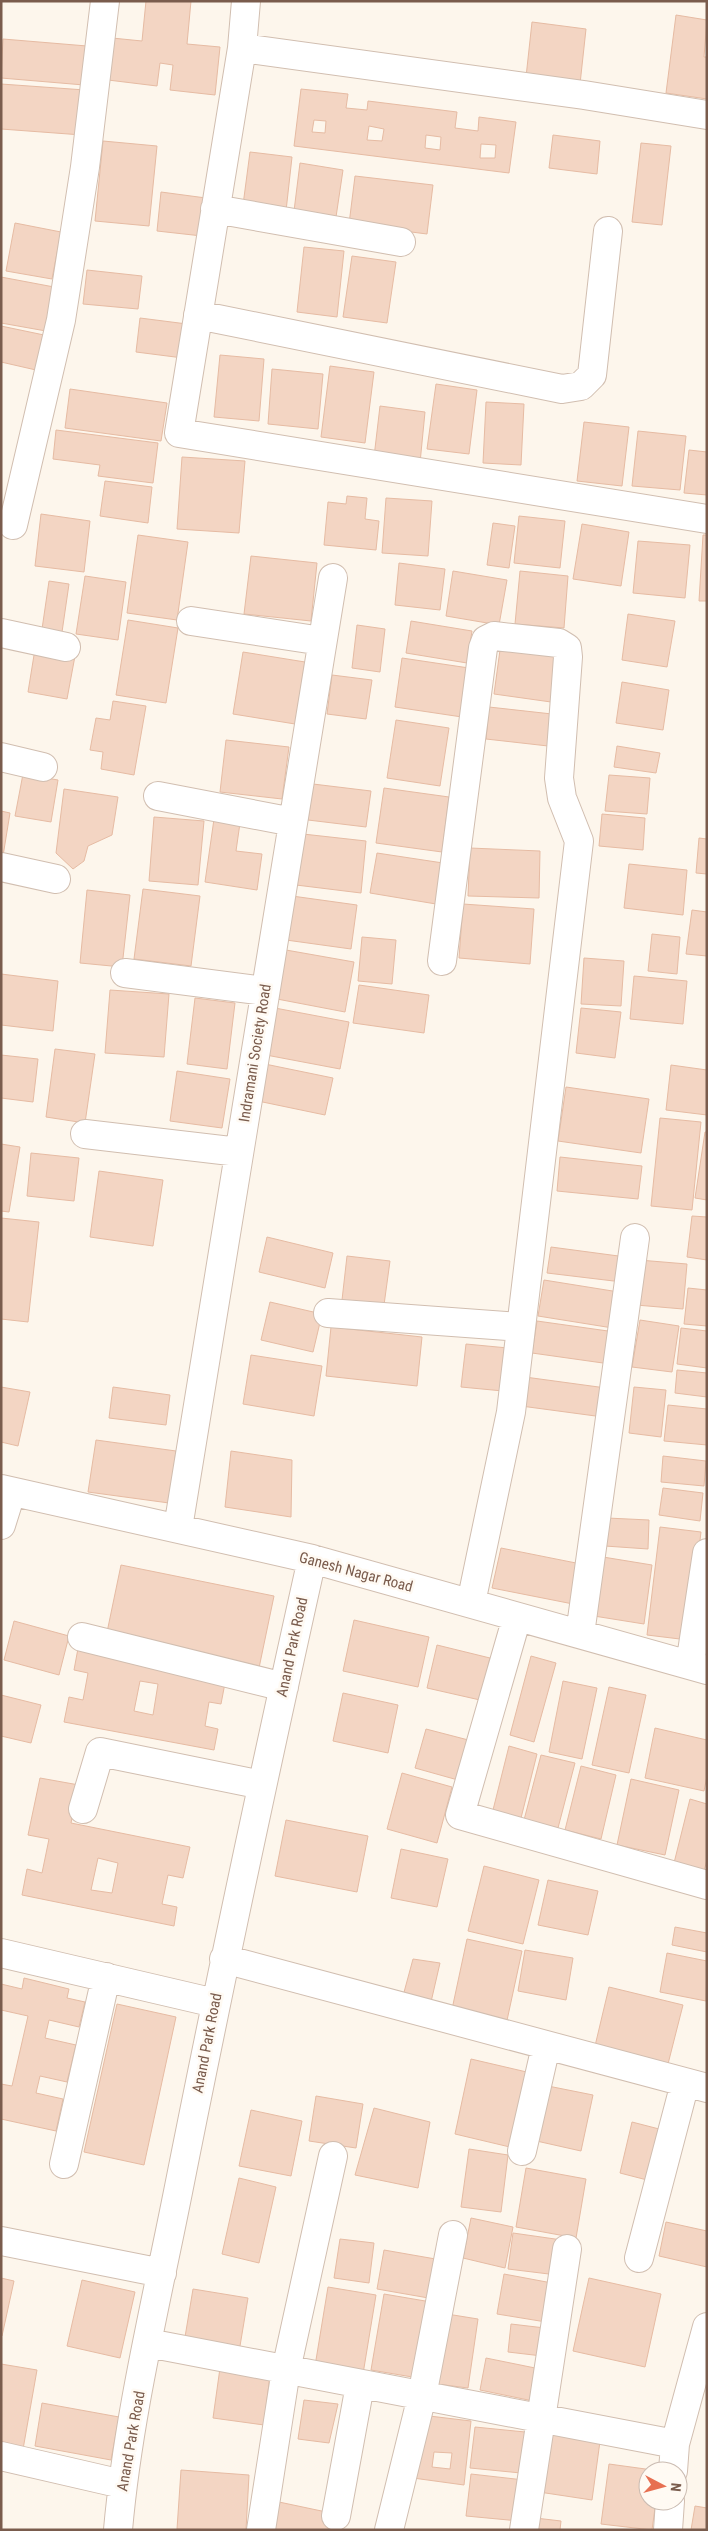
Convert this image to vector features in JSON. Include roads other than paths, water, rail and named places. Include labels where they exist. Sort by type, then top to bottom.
[{"type":"street","points":[[13,526],[61,320],[85,167],[105,1]]},
{"type":"street","points":[[246,1],[242,48],[179,433],[707,519]]},
{"type":"street","points":[[242,48],[584,95],[707,115]]},
{"type":"street","points":[[215,209],[401,242]]},
{"type":"street","points":[[198,315],[562,389],[581,386],[592,375],[608,231]]},
{"type":"street","name":"Indramani Society Road","points":[[178,1528],[332,578]]},
{"type":"street","points":[[191,621],[322,641]]},
{"type":"street","points":[[1,633],[66,647]]},
{"type":"street","points":[[442,961],[483,648],[486,640],[494,636],[559,643],[567,648],[568,657],[559,778],[562,798],[579,841],[511,1412],[471,1603]]},
{"type":"street","points":[[1,756],[43,767]]},
{"type":"street","points":[[158,796],[293,822]]},
{"type":"street","points":[[1,867],[56,878]]},
{"type":"street","points":[[124,973],[265,991]]},
{"type":"street","points":[[85,1134],[239,1152]]},
{"type":"street","points":[[580,1634],[635,1238]]},
{"type":"street","points":[[328,1313],[522,1327]]},
{"type":"street","points":[[1,1525],[6,1491]]},
{"type":"street","name":"Ganesh Nagar Road","points":[[6,1491],[312,1559],[698,1668]]},
{"type":"street","points":[[698,1668],[707,1553]]},
{"type":"street","name":"Anand Park Road","points":[[118,2530],[122,2484],[215,2003],[312,1559]]},
{"type":"street","points":[[517,1617],[460,1815],[707,1885]]},
{"type":"street","points":[[82,1638],[284,1687]]},
{"type":"street","points":[[83,1809],[100,1752],[262,1785]]},
{"type":"street","points":[[1,1953],[215,2003]]},
{"type":"street","points":[[224,1959],[696,2085],[639,2258]]},
{"type":"street","points":[[64,2164],[106,1977]]},
{"type":"street","points":[[522,2151],[546,2046]]},
{"type":"street","points":[[261,2530],[286,2370],[333,2156]]},
{"type":"street","points":[[389,2530],[422,2396],[454,2235]]},
{"type":"street","points":[[1,2241],[162,2273]]},
{"type":"street","points":[[524,2530],[567,2249]]},
{"type":"street","points":[[674,2461],[675,2444],[707,2327]]},
{"type":"street","points":[[148,2343],[675,2444]]},
{"type":"street","points":[[336,2516],[360,2385]]},
{"type":"street","points":[[1,2456],[122,2484]]},
{"type":"street","points":[[668,2530],[669,2511]]}]
